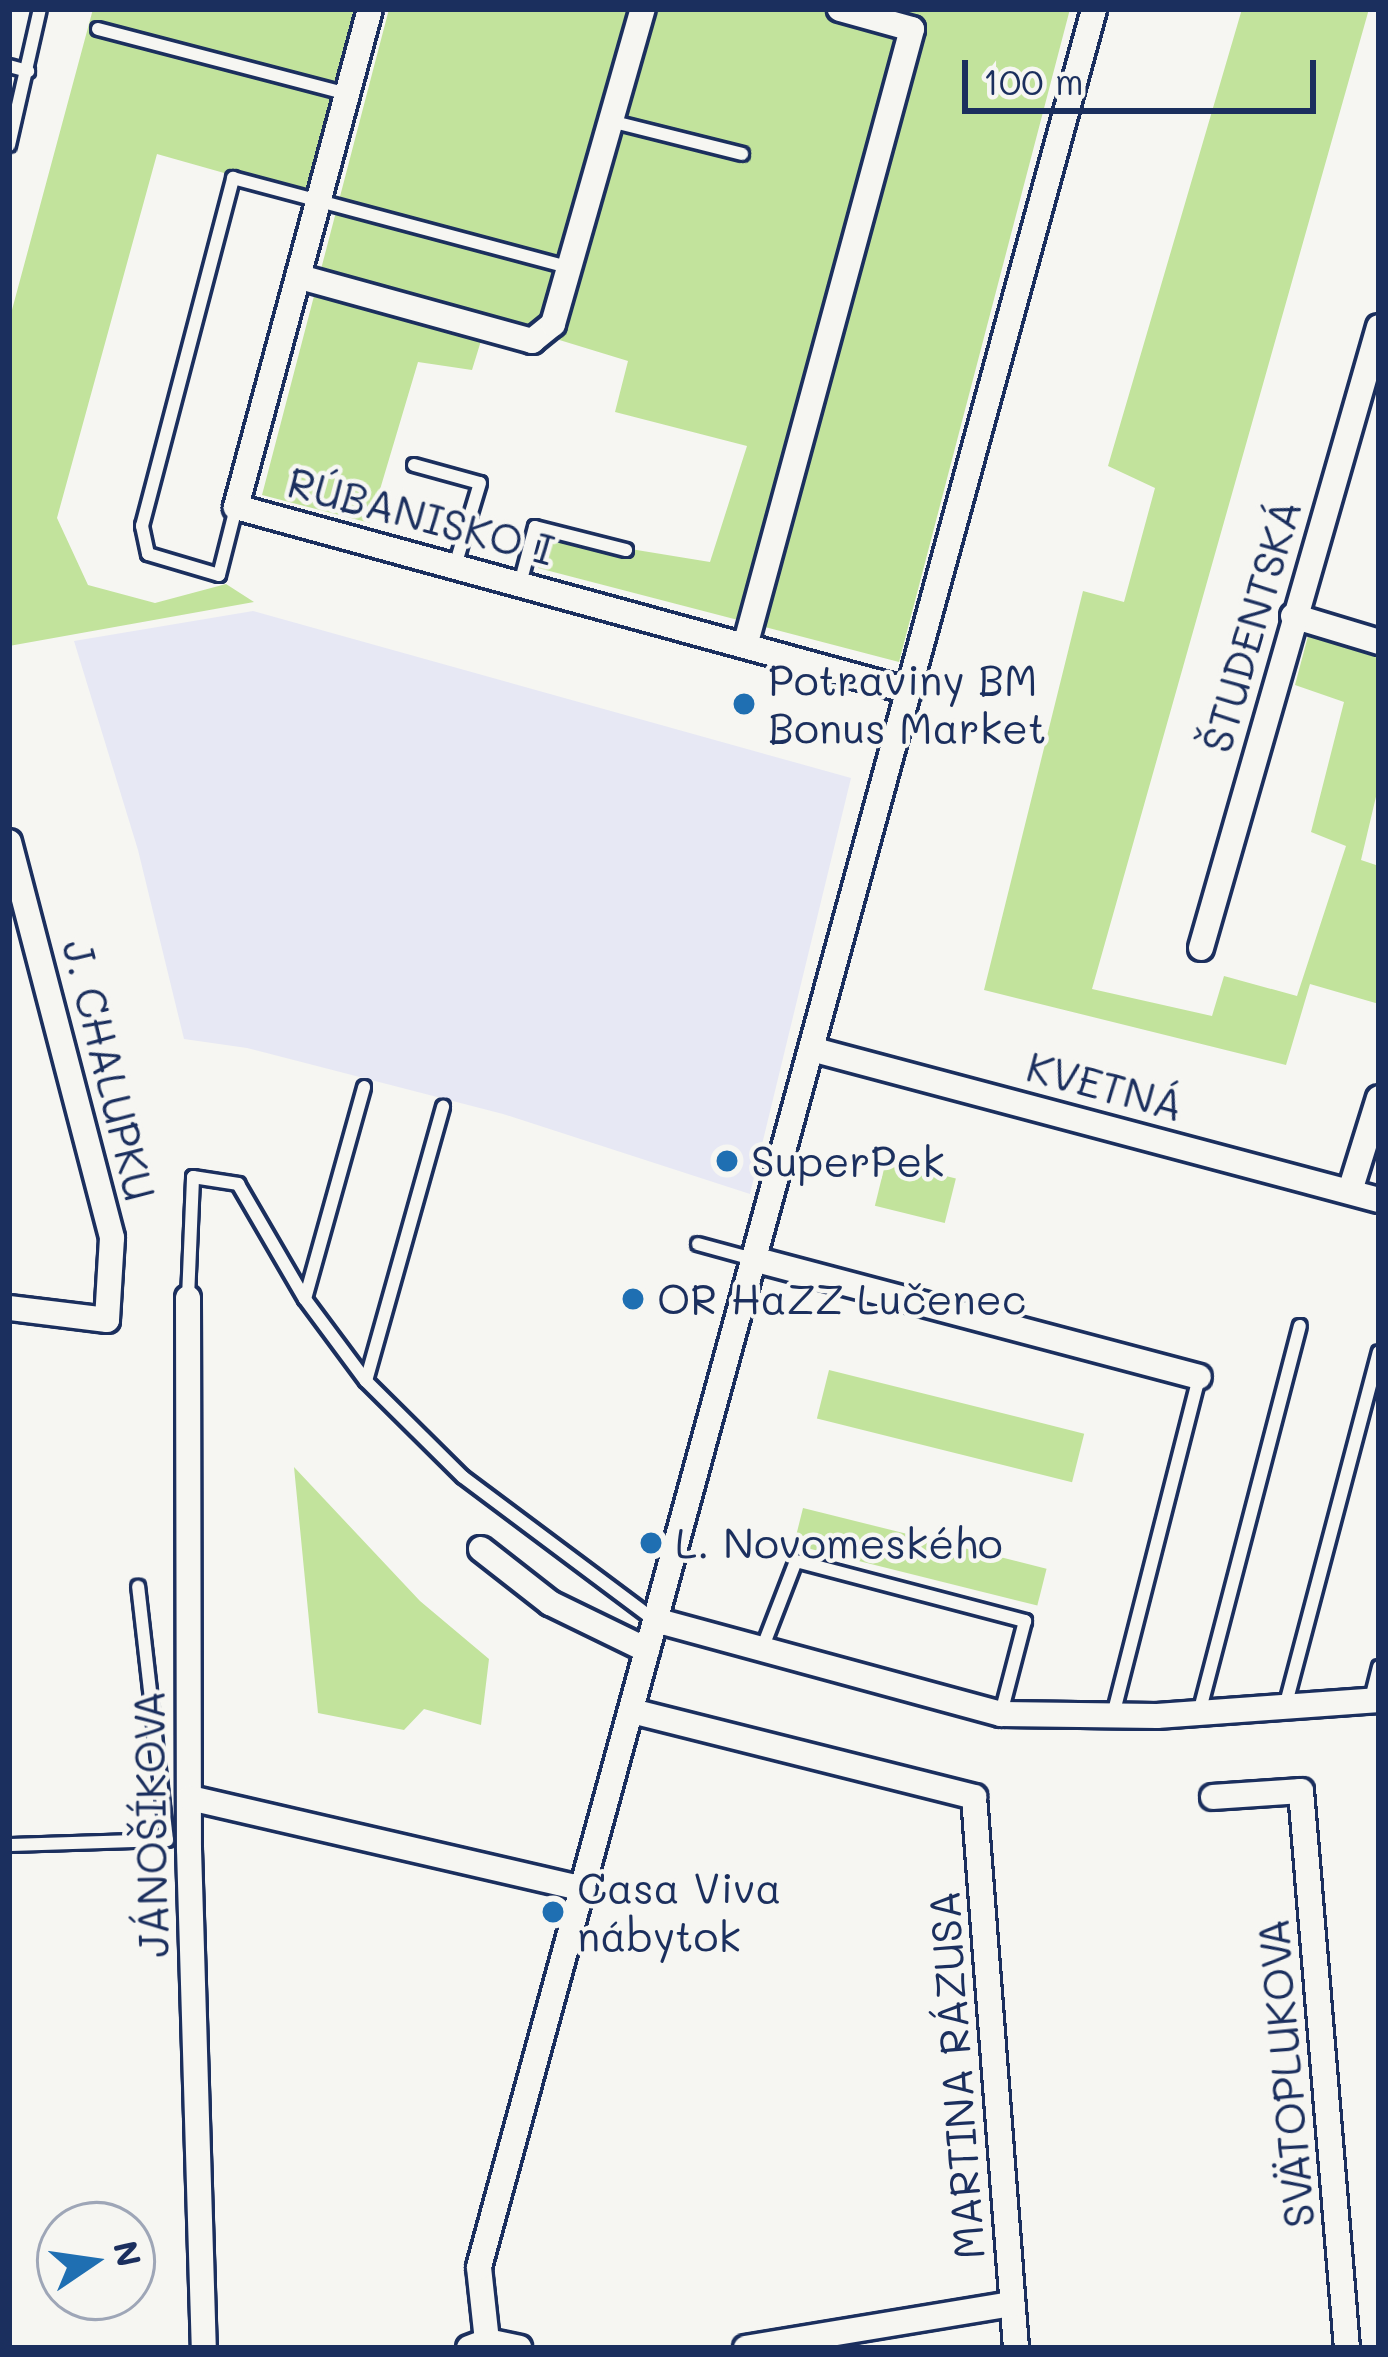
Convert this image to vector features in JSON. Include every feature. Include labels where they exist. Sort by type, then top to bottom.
[{"type":"street","name":"RÚBANISKO I","points":[[370,9],[236,507],[909,691]]},
{"type":"street","points":[[300,277],[496,335],[532,341],[553,324],[643,9]]},
{"type":"street","points":[[746,646],[912,29],[840,9]]},
{"type":"street","points":[[519,2348],[478,2344],[479,2267],[1094,9]]},
{"type":"street","name":"ŠTUDENTSKÁ","points":[[1201,948],[1379,326]]},
{"type":"street","points":[[1293,616],[1379,642]]},
{"type":"street","name":"J. CHALUPKU","points":[[9,842],[112,1238],[107,1320],[9,1308]]},
{"type":"street","name":"KVETNÁ","points":[[811,1049],[1379,1200]]},
{"type":"street","points":[[1350,1191],[1379,1098]]},
{"type":"street","points":[[753,1259],[1198,1377]]},
{"type":"street","name":"JÁNOŠÍKOVA","points":[[188,1298],[190,1798],[204,2348]]},
{"type":"street","points":[[481,1549],[550,1603],[647,1651]]},
{"type":"street","points":[[655,1620],[1001,1714],[1198,1714],[1375,1700]]},
{"type":"street","name":"MARTINA RÁZUSA","points":[[632,1711],[974,1797],[1016,2348]]},
{"type":"street","name":"SVÄTOPLUKOVA","points":[[1213,1797],[1301,1791],[1347,2348]]},
{"type":"street","points":[[190,1798],[584,1889]]},
{"type":"street","points":[[746,2348],[1012,2305]]},
{"type":"lane","points":[[9,145],[40,9]]},
{"type":"lane","points":[[98,29],[346,94]]},
{"type":"lane","points":[[9,66],[28,71]]},
{"type":"lane","points":[[612,130],[742,154]]},
{"type":"lane","points":[[236,507],[219,575],[148,554],[142,526],[233,178],[568,268]]},
{"type":"lane","points":[[414,465],[480,483],[455,566]]},
{"type":"lane","points":[[520,584],[536,527],[626,550]]},
{"type":"lane","points":[[305,1299],[364,1087]]},
{"type":"lane","points":[[366,1381],[443,1106]]},
{"type":"lane","points":[[188,1298],[193,1177],[238,1184],[305,1299],[366,1381],[463,1477],[655,1620]]},
{"type":"lane","points":[[698,1244],[753,1259]]},
{"type":"lane","points":[[1198,1714],[1300,1326]]},
{"type":"lane","points":[[1284,1708],[1379,1352]]},
{"type":"lane","points":[[1113,1716],[1198,1377]]},
{"type":"lane","points":[[762,1649],[796,1561],[1025,1621],[1001,1714]]},
{"type":"lane","points":[[9,1845],[166,1840],[138,1587]]},
{"type":"lane","points":[[1375,1700],[1379,1667]]},
{"type":"shaded area","points":[[253,611],[851,778],[750,1194],[503,1114],[247,1048],[184,1039],[138,850],[74,641]]},
{"type":"green space","points":[[93,9],[354,9],[306,196],[157,154],[57,518],[88,585],[155,603],[226,584],[254,602],[9,646],[9,321]]},
{"type":"green space","points":[[389,9],[1070,9],[899,662],[538,568],[545,535],[710,562],[747,446],[615,412],[628,361],[488,318],[472,370],[418,362],[370,523],[262,495]]},
{"type":"green space","points":[[1242,9],[1369,9],[1092,989],[1212,1016],[1224,976],[1297,996],[1346,846],[1311,832],[1344,702],[1295,685],[1309,632],[1379,654],[1379,784],[1361,860],[1379,866],[1379,1004],[1310,984],[1286,1065],[984,990],[1083,591],[1124,602],[1155,488],[1108,466]]},
{"type":"green space","points":[[886,1161],[956,1178],[945,1223],[875,1206]]},
{"type":"green space","points":[[829,1370],[1084,1434],[1072,1482],[817,1419]]},
{"type":"green space","points":[[294,1467],[420,1601],[489,1659],[481,1725],[424,1709],[404,1730],[318,1713]]},
{"type":"green space","points":[[803,1508],[1047,1569],[1037,1606],[794,1545]]},
{"type":"place","name":"Potraviny BM Bonus Market","points":[[744,704]]},
{"type":"place","name":"SuperPek","points":[[727,1161]]},
{"type":"place","name":"OR HaZZ Lučenec","points":[[633,1299]]},
{"type":"place","name":"L. Novomeského","points":[[651,1543]]},
{"type":"place","name":"Casa Viva nábytok","points":[[553,1912]]}]
